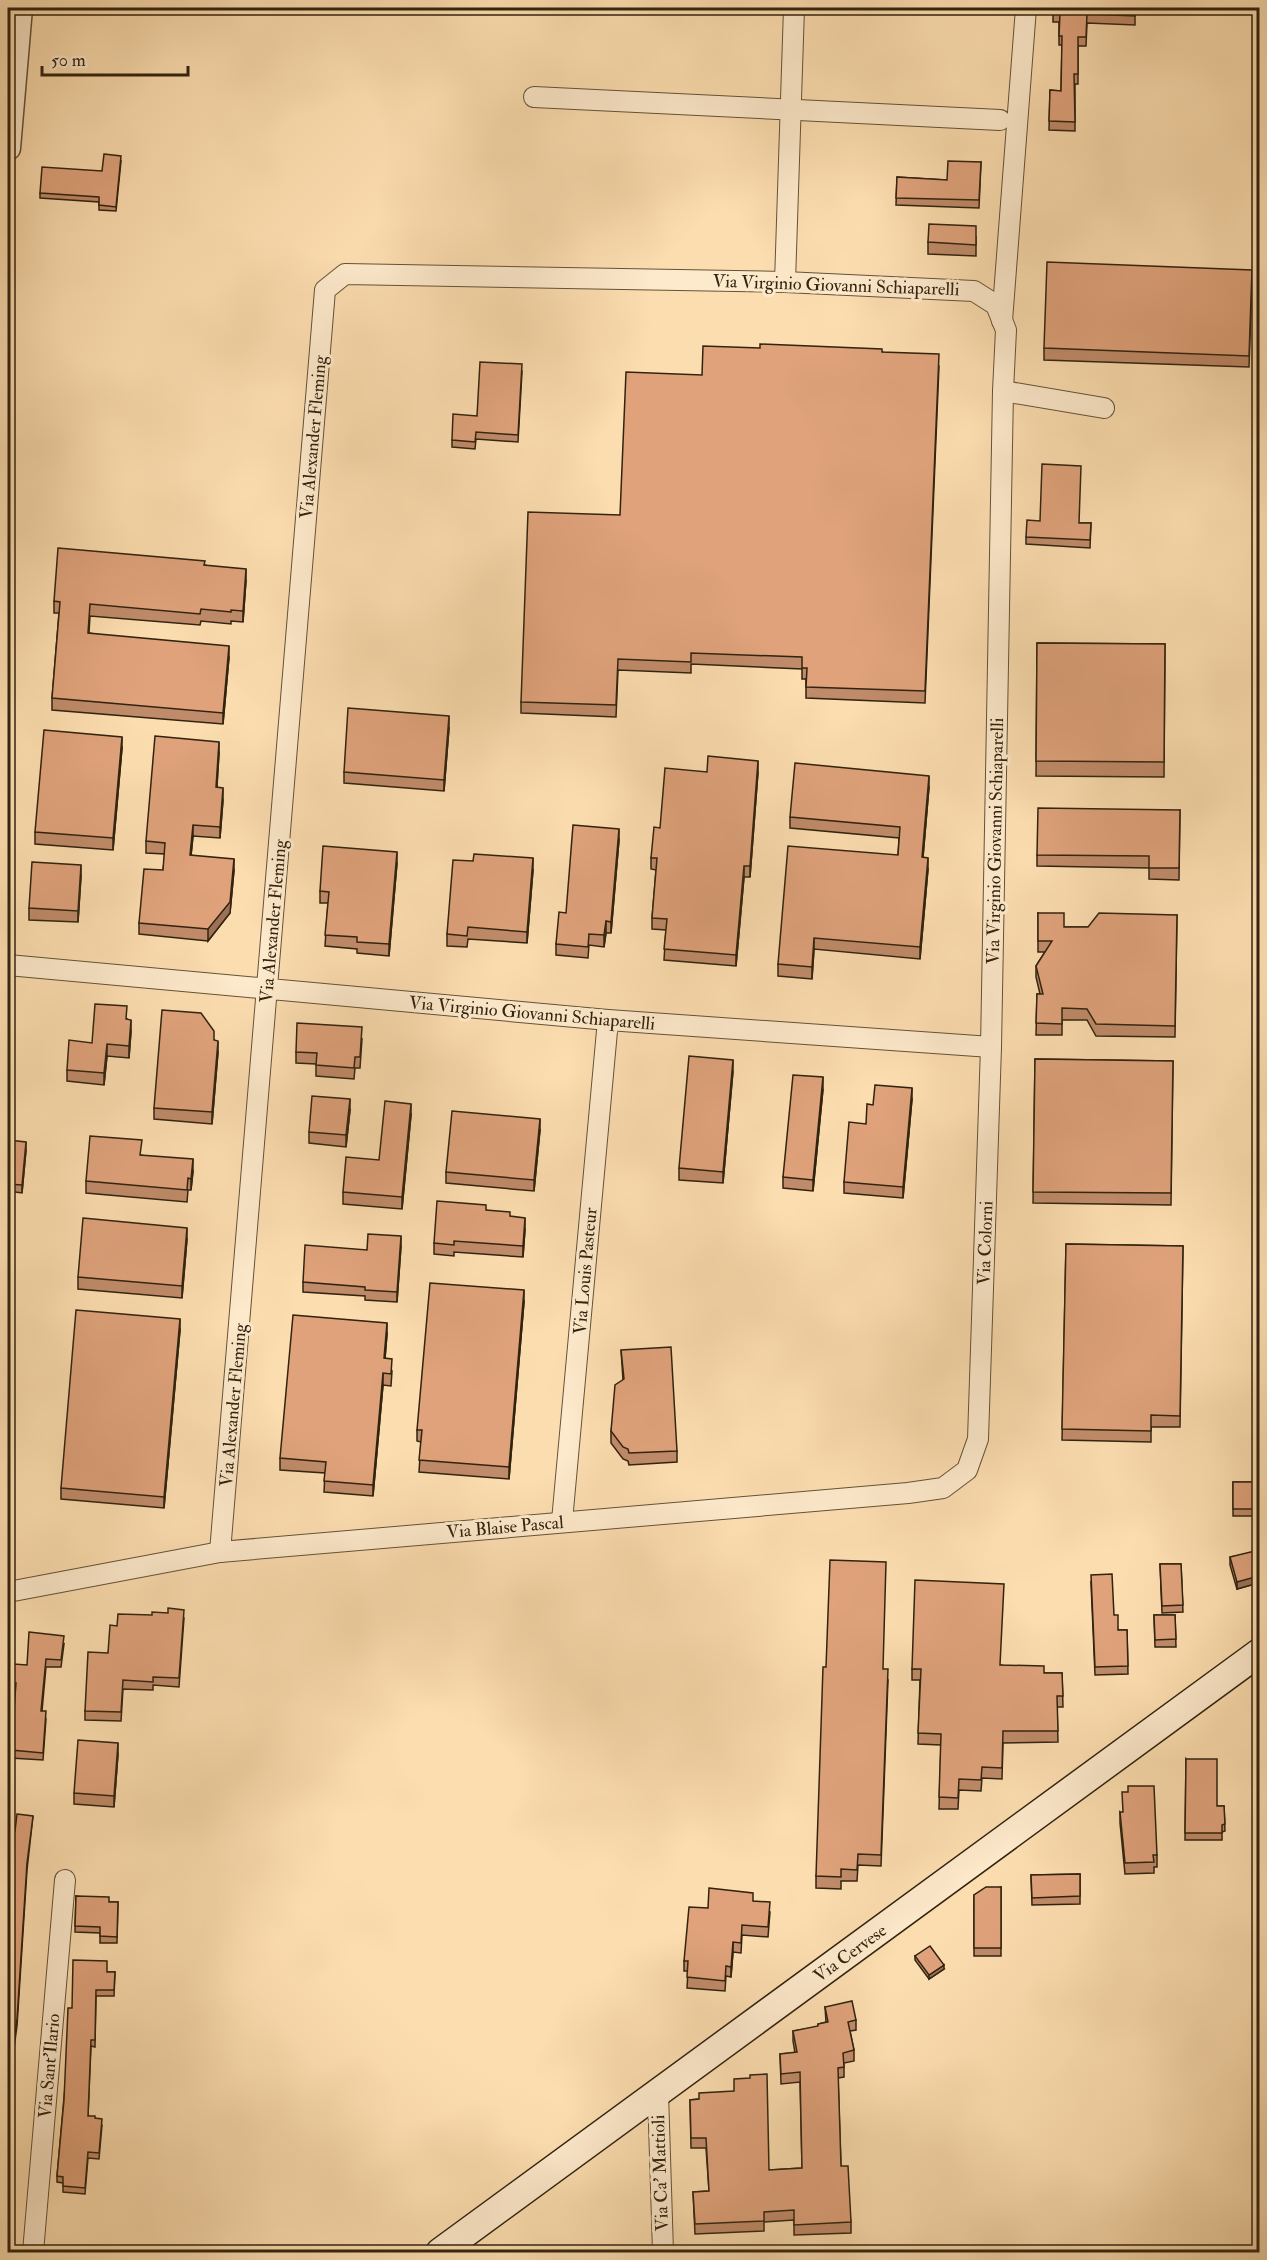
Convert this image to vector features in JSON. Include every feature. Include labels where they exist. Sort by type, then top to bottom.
[{"type":"main road","name":"Via Cervese","points":[[440,2253],[1260,1652]]},
{"type":"street","points":[[8,148],[20,8]]},
{"type":"street","points":[[785,282],[794,8]]},
{"type":"street","points":[[1002,321],[1026,8]]},
{"type":"street","points":[[534,97],[1000,120]]},
{"type":"street","name":"Via Virginio Giovanni Schiaparelli","points":[[8,965],[608,1020],[991,1047],[1006,330],[996,305],[974,291],[785,282],[345,274],[325,290]]},
{"type":"street","name":"Via Alexander Fleming","points":[[220,1552],[325,290]]},
{"type":"street","points":[[1003,391],[1104,408]]},
{"type":"street","name":"Via Louis Pasteur","points":[[562,1521],[608,1020]]},
{"type":"street","name":"Via Colorni","points":[[978,1439],[991,1047]]},
{"type":"street","name":"Via Blaise Pascal","points":[[8,1592],[220,1552],[896,1494],[943,1488],[967,1470],[978,1439]]},
{"type":"street","name":"Via Sant'Ilario","points":[[33,2253],[65,1880]]},
{"type":"street","name":"Via Ca' Mattioli","points":[[658,2093],[663,2253]]},
{"type":"building","points":[[1053,8],[1135,8],[1135,16],[1087,14],[1086,37],[1078,37],[1078,74],[1074,74],[1075,122],[1049,121],[1050,90],[1061,91],[1060,13],[1053,13]]},
{"type":"building","points":[[104,154],[121,156],[116,207],[99,205],[99,197],[40,193],[42,167],[102,171]]},
{"type":"building","points":[[948,161],[981,162],[979,200],[896,198],[897,177],[947,180]]},
{"type":"building","points":[[929,224],[976,226],[976,245],[928,242]]},
{"type":"building","points":[[1047,262],[1252,270],[1249,356],[1044,348]]},
{"type":"building","points":[[760,344],[882,349],[882,352],[939,354],[925,691],[806,687],[807,668],[802,668],[802,657],[691,653],[691,662],[618,659],[616,705],[521,702],[528,512],[620,515],[626,372],[702,375],[703,346],[760,348]]},
{"type":"building","points":[[480,362],[522,364],[518,435],[476,432],[475,442],[452,440],[453,414],[477,416]]},
{"type":"building","points":[[1042,464],[1081,466],[1079,523],[1091,523],[1090,540],[1026,537],[1027,520],[1040,521]]},
{"type":"building","points":[[58,548],[205,561],[204,565],[246,569],[243,611],[201,609],[200,614],[90,604],[88,633],[229,646],[223,713],[52,698],[60,602],[54,601]]},
{"type":"building","points":[[1037,643],[1165,644],[1164,762],[1036,761]]},
{"type":"building","points":[[348,708],[449,716],[444,780],[344,772]]},
{"type":"building","points":[[44,730],[122,737],[113,838],[35,832]]},
{"type":"building","points":[[155,736],[219,742],[216,787],[223,788],[220,827],[193,825],[190,855],[234,859],[230,902],[208,929],[139,923],[144,869],[163,870],[165,843],[146,841]]},
{"type":"building","points":[[708,756],[758,761],[750,866],[744,866],[736,955],[664,949],[667,919],[652,918],[657,858],[651,858],[654,827],[660,828],[665,768],[707,772]]},
{"type":"building","points":[[795,763],[929,776],[922,857],[928,858],[920,947],[814,938],[812,967],[778,964],[788,846],[898,855],[900,827],[790,817]]},
{"type":"building","points":[[1038,808],[1180,810],[1179,868],[1149,868],[1149,856],[1037,855]]},
{"type":"building","points":[[573,825],[619,829],[611,922],[606,921],[604,935],[589,934],[588,947],[556,944],[559,912],[566,913]]},
{"type":"building","points":[[323,846],[397,852],[389,944],[357,942],[357,937],[325,935],[329,892],[320,891]]},
{"type":"building","points":[[474,854],[533,858],[527,932],[468,927],[467,936],[447,934],[453,860],[473,861]]},
{"type":"building","points":[[32,862],[81,865],[78,911],[29,908]]},
{"type":"building","points":[[1038,913],[1064,913],[1064,927],[1088,927],[1099,913],[1177,915],[1175,1026],[1096,1024],[1087,1009],[1062,1008],[1062,1024],[1036,1023],[1037,994],[1043,994],[1036,966],[1052,941],[1038,941]]},
{"type":"building","points":[[95,1004],[127,1006],[126,1019],[131,1020],[129,1046],[107,1044],[104,1073],[67,1070],[69,1040],[92,1043]]},
{"type":"building","points":[[162,1010],[201,1013],[214,1031],[214,1040],[218,1041],[212,1112],[154,1108]]},
{"type":"building","points":[[297,1023],[362,1027],[360,1057],[355,1057],[354,1068],[316,1065],[317,1053],[296,1052]]},
{"type":"building","points":[[689,1056],[733,1060],[723,1172],[679,1168]]},
{"type":"building","points":[[1035,1059],[1173,1061],[1171,1193],[1033,1192]]},
{"type":"building","points":[[793,1075],[823,1077],[813,1180],[783,1177]]},
{"type":"building","points":[[875,1085],[912,1088],[903,1187],[844,1182],[849,1122],[866,1124],[867,1104],[873,1105]]},
{"type":"building","points":[[312,1096],[350,1099],[346,1135],[309,1132]]},
{"type":"building","points":[[385,1101],[411,1104],[402,1197],[343,1192],[346,1157],[379,1160]]},
{"type":"building","points":[[452,1111],[540,1119],[534,1180],[446,1172]]},
{"type":"building","points":[[90,1136],[142,1140],[140,1155],[193,1159],[191,1179],[188,1178],[187,1190],[86,1181]]},
{"type":"building","points":[[8,1140],[26,1142],[22,1185],[8,1184]]},
{"type":"building","points":[[437,1201],[486,1205],[486,1210],[510,1212],[510,1216],[525,1218],[523,1246],[454,1241],[454,1245],[434,1243]]},
{"type":"building","points":[[83,1218],[187,1228],[182,1286],[78,1277]]},
{"type":"building","points":[[368,1234],[401,1236],[397,1292],[303,1282],[305,1245],[367,1250]]},
{"type":"building","points":[[1066,1244],[1183,1246],[1180,1416],[1151,1415],[1151,1431],[1062,1429]]},
{"type":"building","points":[[430,1283],[524,1290],[509,1467],[419,1460],[422,1430],[417,1430]]},
{"type":"building","points":[[76,1310],[180,1319],[164,1497],[61,1488]]},
{"type":"building","points":[[293,1315],[387,1323],[384,1358],[392,1359],[391,1374],[383,1373],[373,1485],[324,1481],[326,1462],[280,1458]]},
{"type":"building","points":[[671,1347],[677,1451],[629,1453],[611,1431],[615,1385],[624,1379],[621,1350]]},
{"type":"building","points":[[1233,1482],[1260,1482],[1260,1509],[1233,1509]]},
{"type":"building","points":[[1259,1550],[1260,1569],[1254,1570],[1255,1577],[1237,1582],[1230,1557]]},
{"type":"building","points":[[830,1560],[886,1562],[883,1669],[888,1669],[881,1855],[858,1854],[857,1870],[841,1869],[841,1877],[816,1876],[823,1667],[826,1667]]},
{"type":"building","points":[[1160,1564],[1181,1564],[1183,1605],[1162,1606]]},
{"type":"building","points":[[1112,1574],[1114,1615],[1118,1615],[1118,1630],[1127,1630],[1128,1666],[1095,1667],[1091,1575]]},
{"type":"building","points":[[915,1580],[1004,1584],[1000,1665],[1044,1666],[1044,1673],[1062,1673],[1063,1696],[1057,1696],[1058,1731],[1003,1731],[1002,1768],[982,1767],[981,1780],[959,1779],[958,1798],[939,1797],[941,1734],[918,1733],[921,1669],[912,1669]]},
{"type":"building","points":[[168,1608],[184,1610],[179,1678],[153,1677],[153,1682],[123,1680],[121,1712],[85,1711],[88,1652],[108,1653],[110,1625],[117,1626],[118,1614],[152,1615],[152,1612],[168,1613]]},
{"type":"building","points":[[1154,1615],[1175,1615],[1176,1639],[1155,1640]]},
{"type":"building","points":[[29,1632],[64,1636],[61,1660],[46,1659],[41,1711],[46,1711],[43,1753],[11,1750],[16,1683],[13,1683],[14,1664],[27,1665]]},
{"type":"building","points":[[78,1740],[118,1743],[114,1796],[74,1793]]},
{"type":"building","points":[[1186,1759],[1217,1759],[1217,1806],[1224,1806],[1225,1824],[1222,1825],[1222,1833],[1185,1833]]},
{"type":"building","points":[[1128,1786],[1154,1786],[1157,1855],[1153,1855],[1154,1862],[1125,1863],[1120,1812],[1123,1812],[1122,1792],[1128,1792]]},
{"type":"building","points":[[17,1814],[33,1816],[27,1863],[8,2118],[8,1830],[15,1831]]},
{"type":"building","points":[[1080,1874],[1080,1896],[1032,1898],[1031,1875]]},
{"type":"building","points":[[986,1887],[1001,1887],[1001,1948],[974,1948],[974,1895]]},
{"type":"building","points":[[709,1888],[753,1893],[753,1901],[770,1902],[768,1927],[742,1925],[741,1943],[733,1942],[731,1967],[726,1966],[725,1981],[687,1977],[688,1961],[684,1961],[689,1907],[708,1908]]},
{"type":"building","points":[[76,1896],[109,1897],[109,1902],[118,1902],[117,1937],[100,1936],[100,1927],[75,1926]]},
{"type":"building","points":[[930,1946],[944,1965],[929,1975],[915,1956]]},
{"type":"building","points":[[73,1960],[107,1961],[107,1972],[115,1972],[114,1990],[96,1990],[95,2040],[91,2040],[88,2116],[102,2119],[99,2153],[88,2152],[85,2188],[63,2186],[63,2177],[57,2176],[64,2100],[68,2008],[72,2008]]},
{"type":"building","points":[[852,2001],[856,2020],[848,2022],[854,2050],[843,2053],[844,2067],[838,2068],[841,2166],[848,2166],[851,2222],[794,2225],[794,2210],[764,2212],[764,2221],[695,2224],[693,2192],[709,2191],[706,2138],[691,2138],[690,2100],[699,2099],[699,2093],[734,2091],[734,2079],[767,2074],[769,2170],[802,2168],[800,2072],[781,2074],[780,2054],[797,2052],[793,2031],[828,2022],[825,2007]]}]
